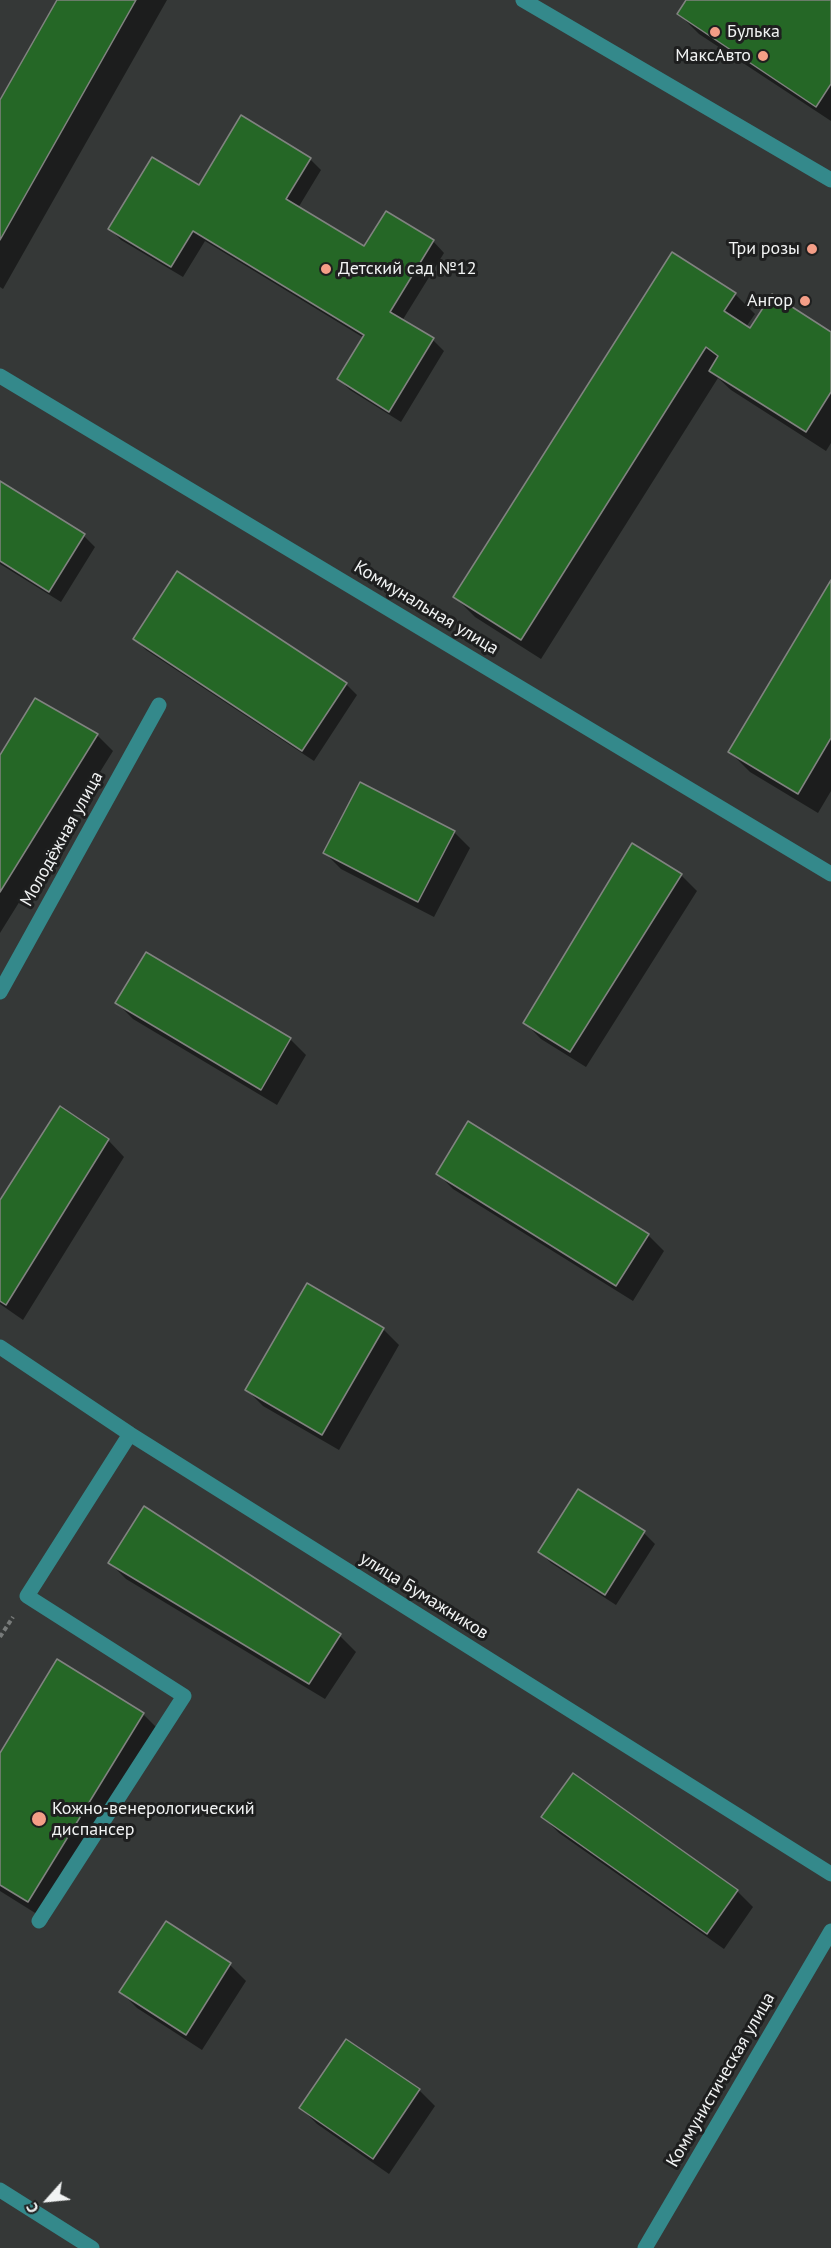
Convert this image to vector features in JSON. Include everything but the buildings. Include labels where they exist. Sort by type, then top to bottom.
[{"type":"street","points":[[524,0],[831,180]]},
{"type":"street","name":"Коммунальная улица","points":[[0,376],[831,874]]},
{"type":"street","name":"Молодёжная улица","points":[[0,992],[159,705]]},
{"type":"street","name":"улица Бумажников","points":[[0,1347],[130,1434],[831,1874]]},
{"type":"street","points":[[39,1921],[184,1696],[27,1596],[130,1434]]},
{"type":"street","name":"Коммунистическая улица","points":[[645,2248],[831,1931]]},
{"type":"street","points":[[0,2190],[92,2248]]},
{"type":"place","name":"Булька","points":[[715,32]]},
{"type":"place","name":"МаксАвто","points":[[763,56]]},
{"type":"place","name":"Три розы","points":[[812,249]]},
{"type":"place","name":"Детский сад №12","points":[[326,269]]},
{"type":"place","name":"Ангор","points":[[805,301]]},
{"type":"place","name":"Кожно-венерологический диспансер","points":[[39,1819]]}]
